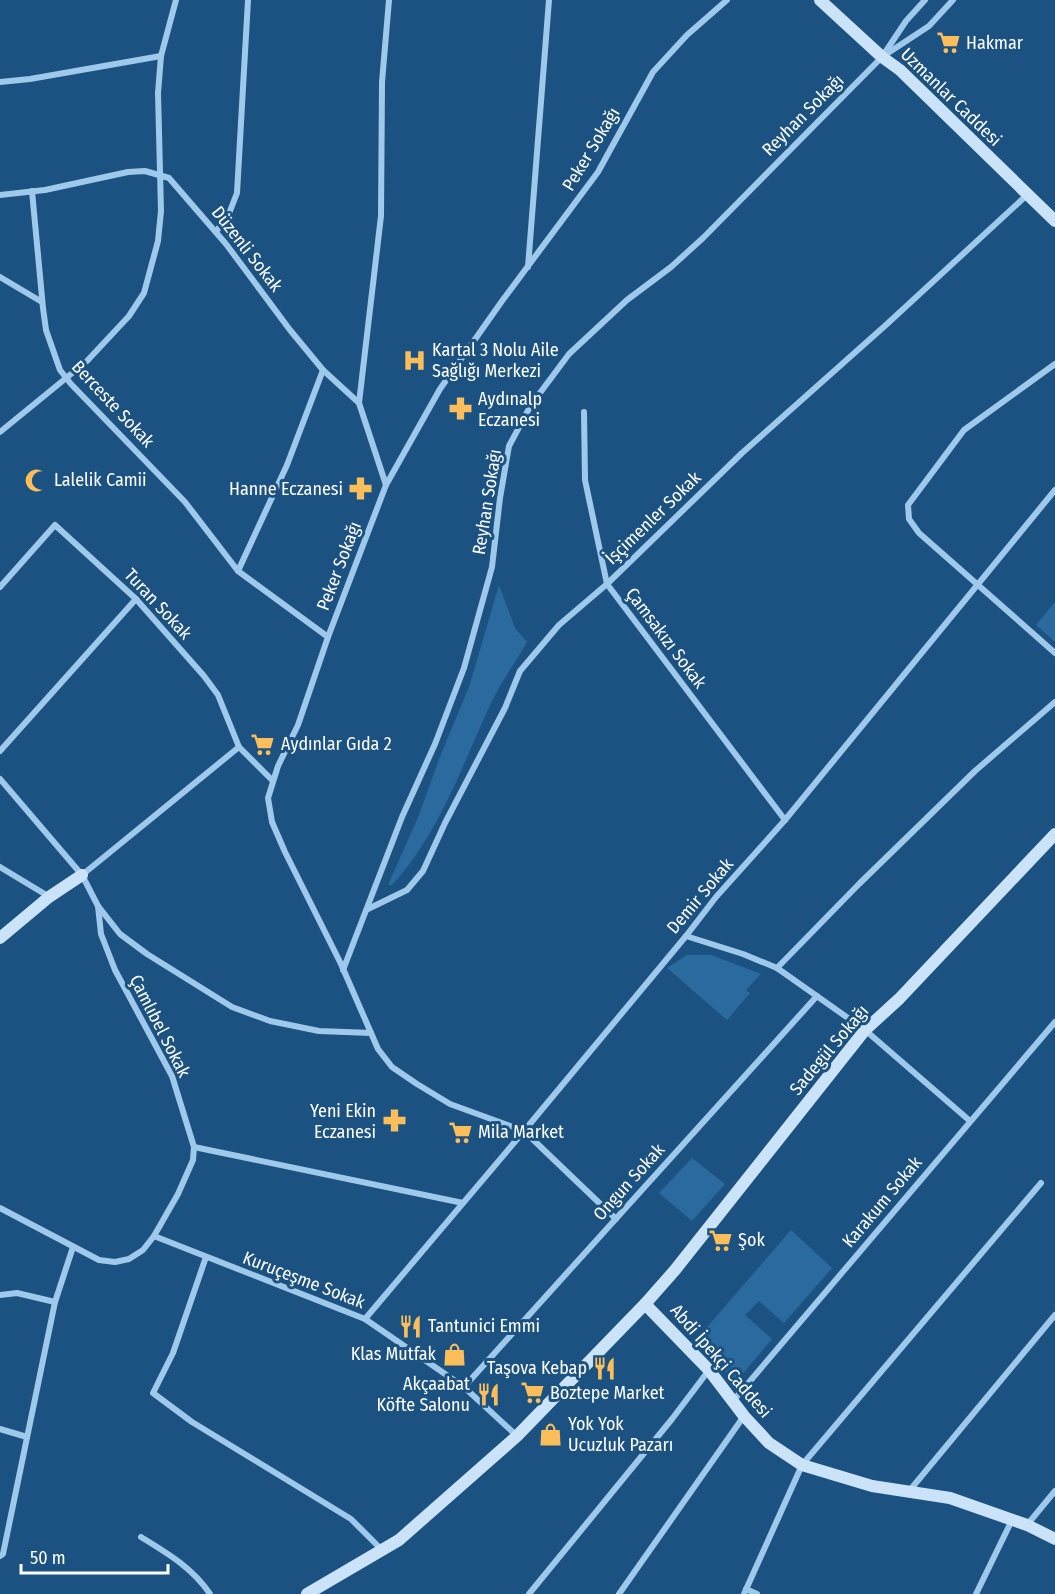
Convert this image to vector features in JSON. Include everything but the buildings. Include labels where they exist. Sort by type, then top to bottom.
[{"type":"street","points":[[0,432],[87,361],[129,316],[144,293],[158,241],[161,174],[158,93],[161,56],[176,0]]},
{"type":"street","points":[[216,232],[230,211],[237,193],[249,0]]},
{"type":"street","points":[[386,485],[360,403],[381,216],[382,82],[388,0]]},
{"type":"street","points":[[528,268],[549,0]]},
{"type":"street","name":"Peker Sokağı","points":[[524,1131],[450,1104],[392,1067],[378,1049],[344,969],[303,891],[272,822],[268,798],[278,766],[298,724],[328,637],[386,485],[440,389],[598,172],[653,72],[687,35],[727,0]]},
{"type":"street","name":"Uzmanlar Caddesi","points":[[820,0],[882,57],[900,70],[1055,221]]},
{"type":"street","name":"Reyhan Sokağı","points":[[344,969],[402,817],[435,744],[464,668],[492,567],[509,446],[531,405],[569,354],[627,300],[703,238],[882,57],[906,21],[925,0]]},
{"type":"street","name":"Reyhan Sokağı","points":[[882,57],[929,26],[953,0]]},
{"type":"street","points":[[0,82],[30,79],[161,56]]},
{"type":"street","points":[[0,195],[128,172],[145,171],[161,174]]},
{"type":"street","name":"Düzenli Sokak","points":[[161,174],[169,178],[216,232],[323,370],[360,403]]},
{"type":"street","name":"Berceste Sokak","points":[[32,191],[42,302],[52,351],[60,370],[185,502],[238,571],[328,637]]},
{"type":"street","name":"İşçimenler Sokak","points":[[368,909],[407,890],[423,871],[445,822],[500,718],[520,671],[559,625],[607,584],[742,453],[895,317],[1027,195]]},
{"type":"street","points":[[0,278],[42,302]]},
{"type":"street","points":[[1055,364],[964,430],[908,505],[909,519],[919,533],[1055,653]]},
{"type":"street","points":[[238,571],[286,465],[323,370]]},
{"type":"street","name":"Çamsakızı Sokak","points":[[584,412],[585,480],[607,584],[785,820]]},
{"type":"street","name":"Demir Sokak","points":[[365,1319],[524,1131],[716,897],[785,820],[1055,490]]},
{"type":"street","name":"Turan Sokak","points":[[0,587],[55,525],[136,599],[218,694],[239,747],[273,781]]},
{"type":"street","points":[[0,751],[136,599]]},
{"type":"street","points":[[777,968],[975,771],[1055,702]]},
{"type":"street","points":[[0,938],[49,897],[82,875],[239,747]]},
{"type":"street","points":[[0,779],[82,875],[98,906],[120,934],[147,954],[232,1007],[270,1021],[320,1030],[371,1033]]},
{"type":"street","name":"Sadegül Sokağı","points":[[645,1304],[675,1270],[866,1030],[1055,834]]},
{"type":"street","points":[[0,867],[49,897]]},
{"type":"street","name":"Çamlıbel Sokak","points":[[98,906],[101,934],[115,970],[172,1076],[194,1147]]},
{"type":"street","points":[[686,936],[743,954],[777,968],[866,1030],[970,1121]]},
{"type":"street","name":"Ongun Sokak","points":[[464,1388],[817,996]]},
{"type":"street","name":"Karakum Sokak","points":[[733,1402],[1055,1022]]},
{"type":"street","points":[[524,1131],[616,1219]]},
{"type":"street","points":[[0,1208],[99,1260],[115,1262],[129,1259],[143,1250],[154,1236],[178,1194],[193,1160],[194,1147],[464,1203]]},
{"type":"street","points":[[757,1594],[745,1591],[802,1465],[1041,1183]]},
{"type":"street","name":"Kuruçeşme Sokak","points":[[154,1236],[365,1319],[464,1388],[517,1437]]},
{"type":"street","points":[[1,1555],[55,1302],[73,1247]]},
{"type":"street","points":[[206,1257],[173,1353],[153,1393],[192,1422],[351,1519],[382,1550]]},
{"type":"street","points":[[0,1295],[17,1293],[55,1302]]},
{"type":"street","name":"Abdi İpekçi Caddesi","points":[[307,1594],[399,1540],[517,1437],[645,1304],[709,1370],[744,1416],[769,1443],[802,1465],[872,1486],[950,1498],[1027,1525],[1055,1539]]},
{"type":"street","points":[[909,1491],[1055,1316]]},
{"type":"street","points":[[529,1594],[672,1419],[709,1370]]},
{"type":"street","points":[[619,1594],[744,1416]]},
{"type":"street","points":[[0,1429],[27,1437]]},
{"type":"street","points":[[1027,1525],[1055,1491]]},
{"type":"street","points":[[976,1594],[1012,1520]]},
{"type":"street","points":[[141,1537],[173,1557],[200,1579],[210,1594]]},
{"type":"shaded area","points":[[499,585],[515,628],[527,642],[492,701],[437,821],[409,865],[392,885],[388,885],[419,815],[469,687]]},
{"type":"shaded area","points":[[1055,602],[1055,642],[1036,625]]},
{"type":"shaded area","points":[[687,955],[711,955],[761,974],[746,990],[750,993],[727,1020],[667,968]]},
{"type":"shaded area","points":[[692,1158],[725,1184],[692,1221],[659,1193]]},
{"type":"shaded area","points":[[791,1230],[832,1268],[784,1323],[759,1301],[745,1315],[772,1339],[740,1377],[732,1379],[695,1341]]},
{"type":"place","name":"Hakmar","points":[[948,43]]},
{"type":"place","name":"Kartal 3 Nolu Aile Sağlığı Merkezi","points":[[414,360]]},
{"type":"place","name":"Aydınalp Eczanesi","points":[[460,409]]},
{"type":"place","name":"Lalelik Camii","points":[[36,480]]},
{"type":"place","name":"Hanne Eczanesi","points":[[361,489]]},
{"type":"place","name":"Aydınlar Gıda 2","points":[[263,744]]},
{"type":"place","name":"Yeni Ekin Eczanesi","points":[[394,1121]]},
{"type":"place","name":"Mila Market","points":[[460,1132]]},
{"type":"place","name":"Şok","points":[[720,1240]]},
{"type":"place","name":"Tantunici Emmi","points":[[410,1326]]},
{"type":"place","name":"Klas Mutfak","points":[[454,1354]]},
{"type":"place","name":"Taşova Kebap","points":[[605,1368]]},
{"type":"place","name":"Boztepe Market","points":[[532,1393]]},
{"type":"place","name":"Akçaabat Köfte Salonu","points":[[488,1394]]},
{"type":"place","name":"Yok Yok Ucuzluk Pazarı","points":[[550,1434]]}]
